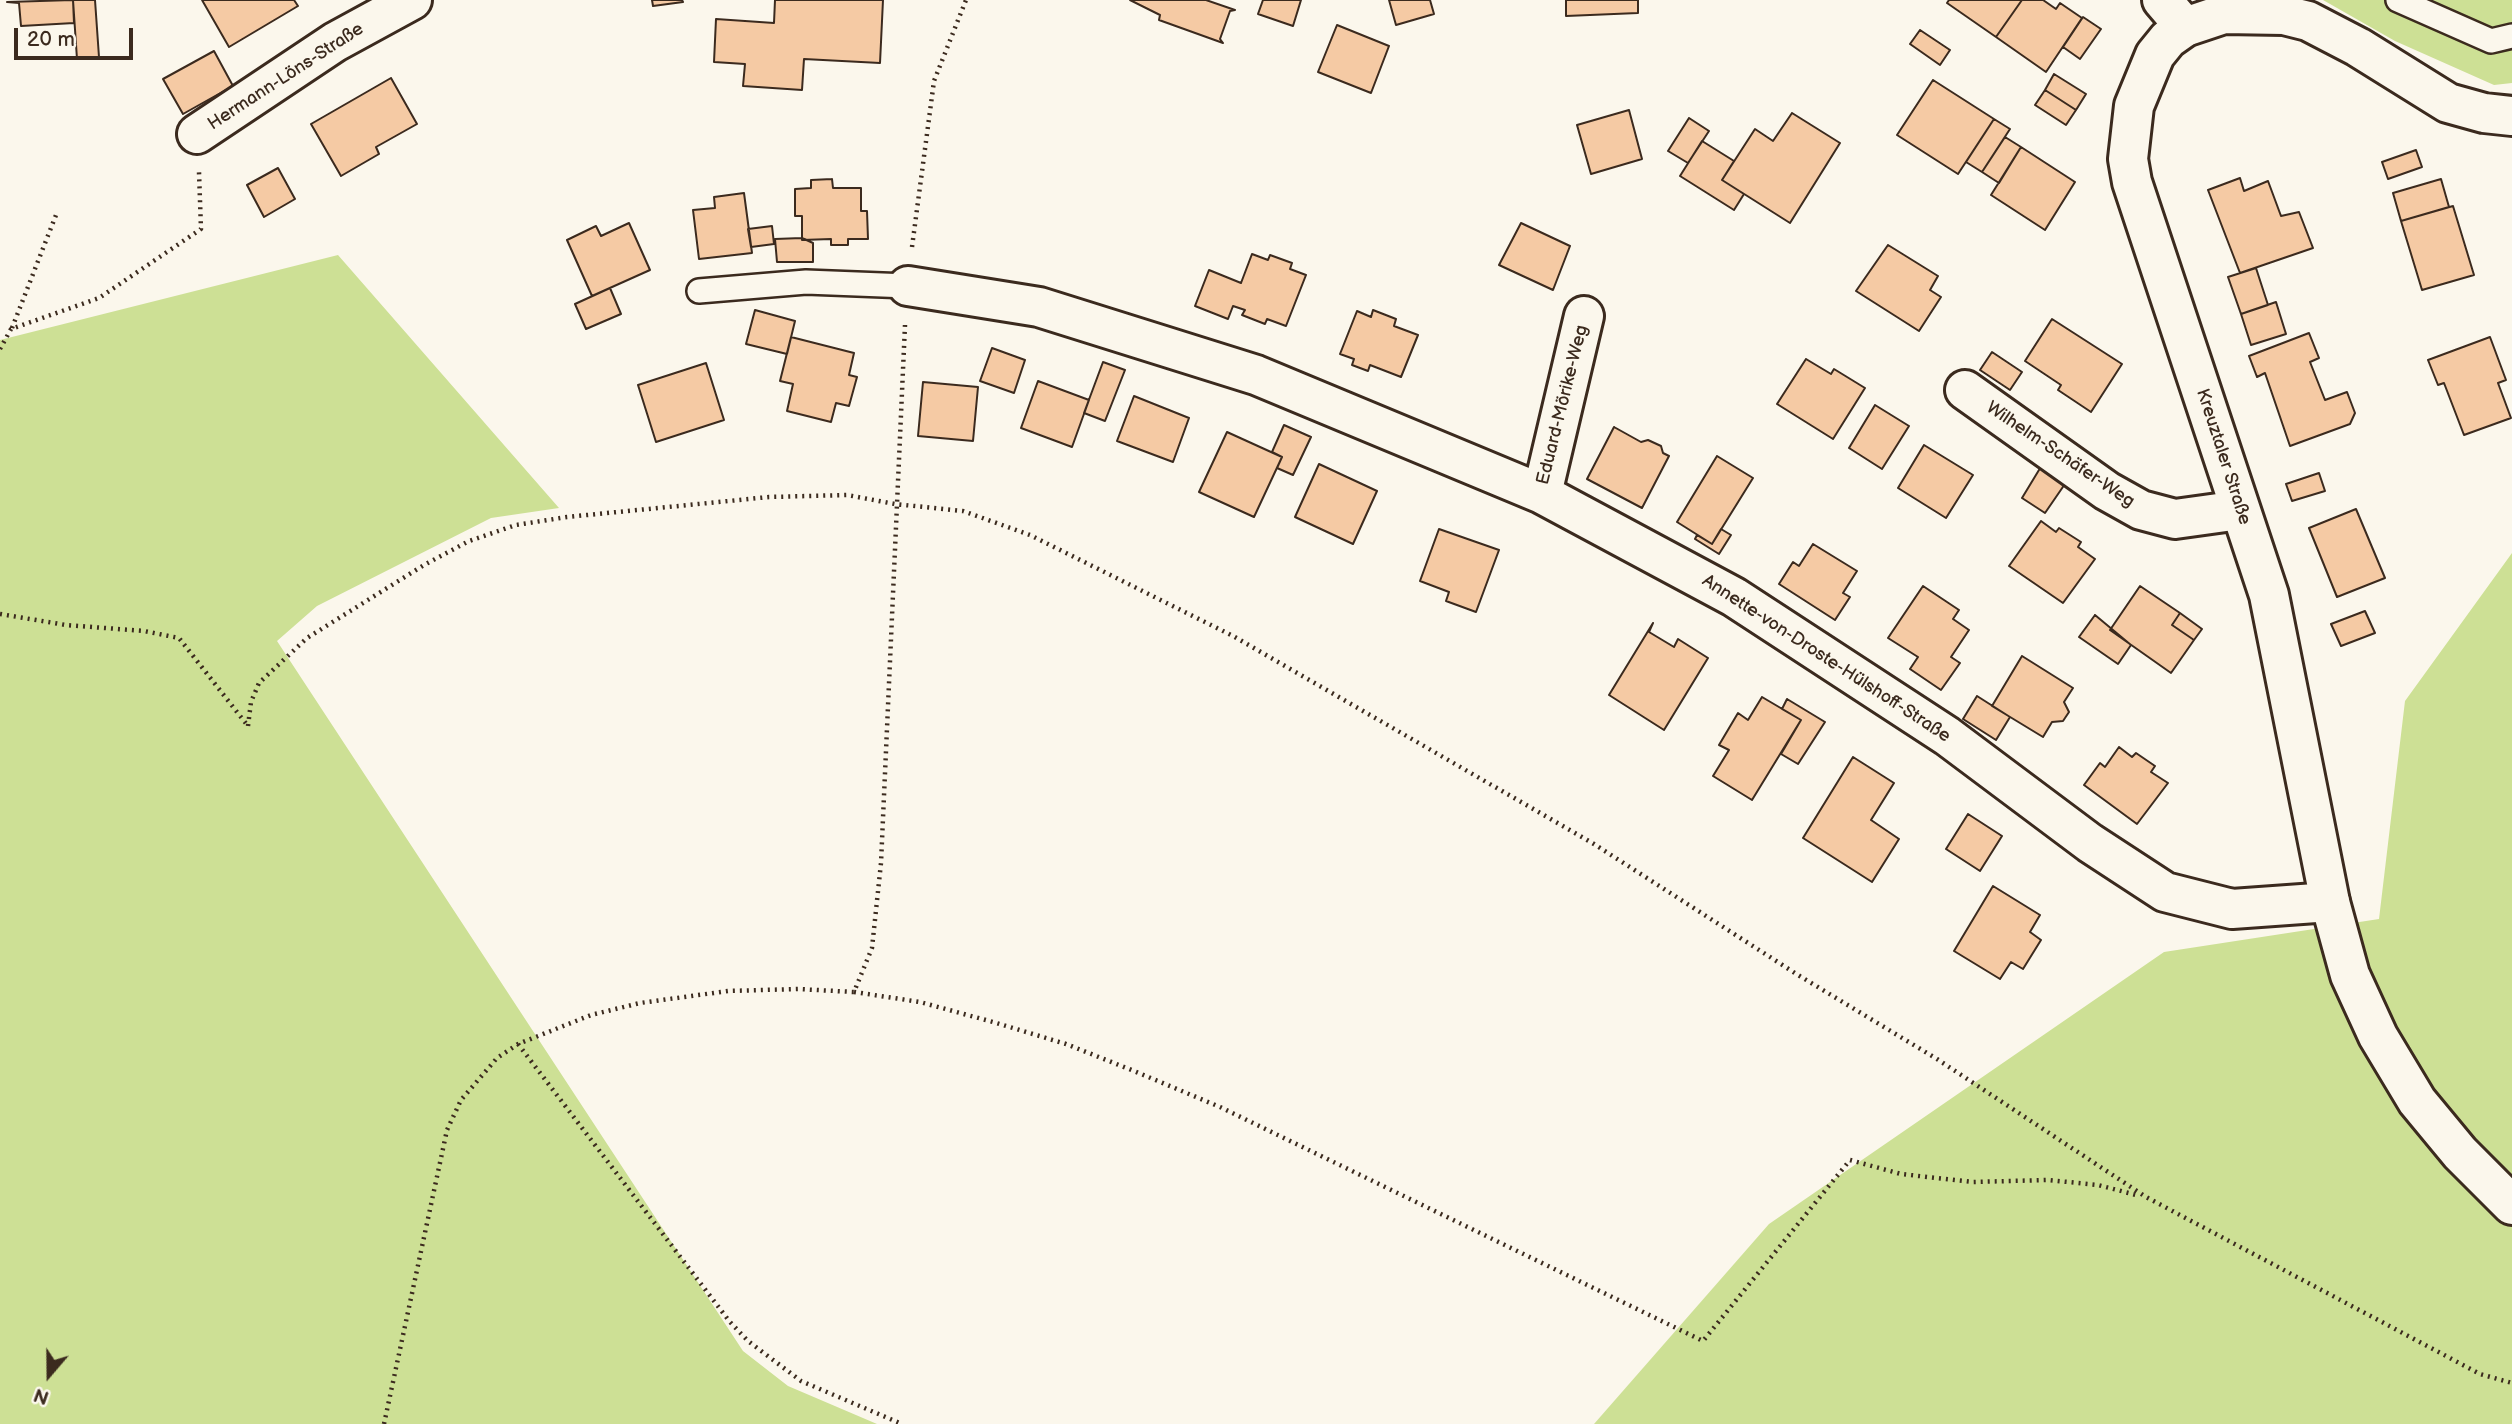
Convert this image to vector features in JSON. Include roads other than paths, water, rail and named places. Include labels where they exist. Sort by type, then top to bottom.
[{"type":"street","name":"Hermann-Löns-Straße","points":[[197,134],[335,42],[412,0]]},
{"type":"street","name":"Kreuztaler Straße","points":[[2512,116],[2484,113],[2448,103],[2335,34],[2296,18],[2255,13],[2174,13],[2168,39],[2146,71],[2134,106],[2128,159],[2132,183],[2279,634],[2303,773],[2330,902],[2350,975],[2378,1036],[2417,1101],[2460,1153],[2512,1205]]},
{"type":"street","name":"Annette-von-Droste-Hülshoff-Straße","points":[[908,286],[1039,307],[1256,375],[1542,494],[1734,597],[1947,736],[2090,843],[2165,892],[2232,909],[2330,902]]},
{"type":"street","name":"Eduard-Mörike-Weg","points":[[1542,494],[1584,316]]},
{"type":"street","name":"Wilhelm-Schäfer-Weg","points":[[1965,390],[2107,491],[2141,510],[2175,519],[2240,510]]},
{"type":"lane","points":[[2398,0],[2491,41],[2512,36]]},
{"type":"lane","points":[[699,291],[806,282],[908,286]]}]
